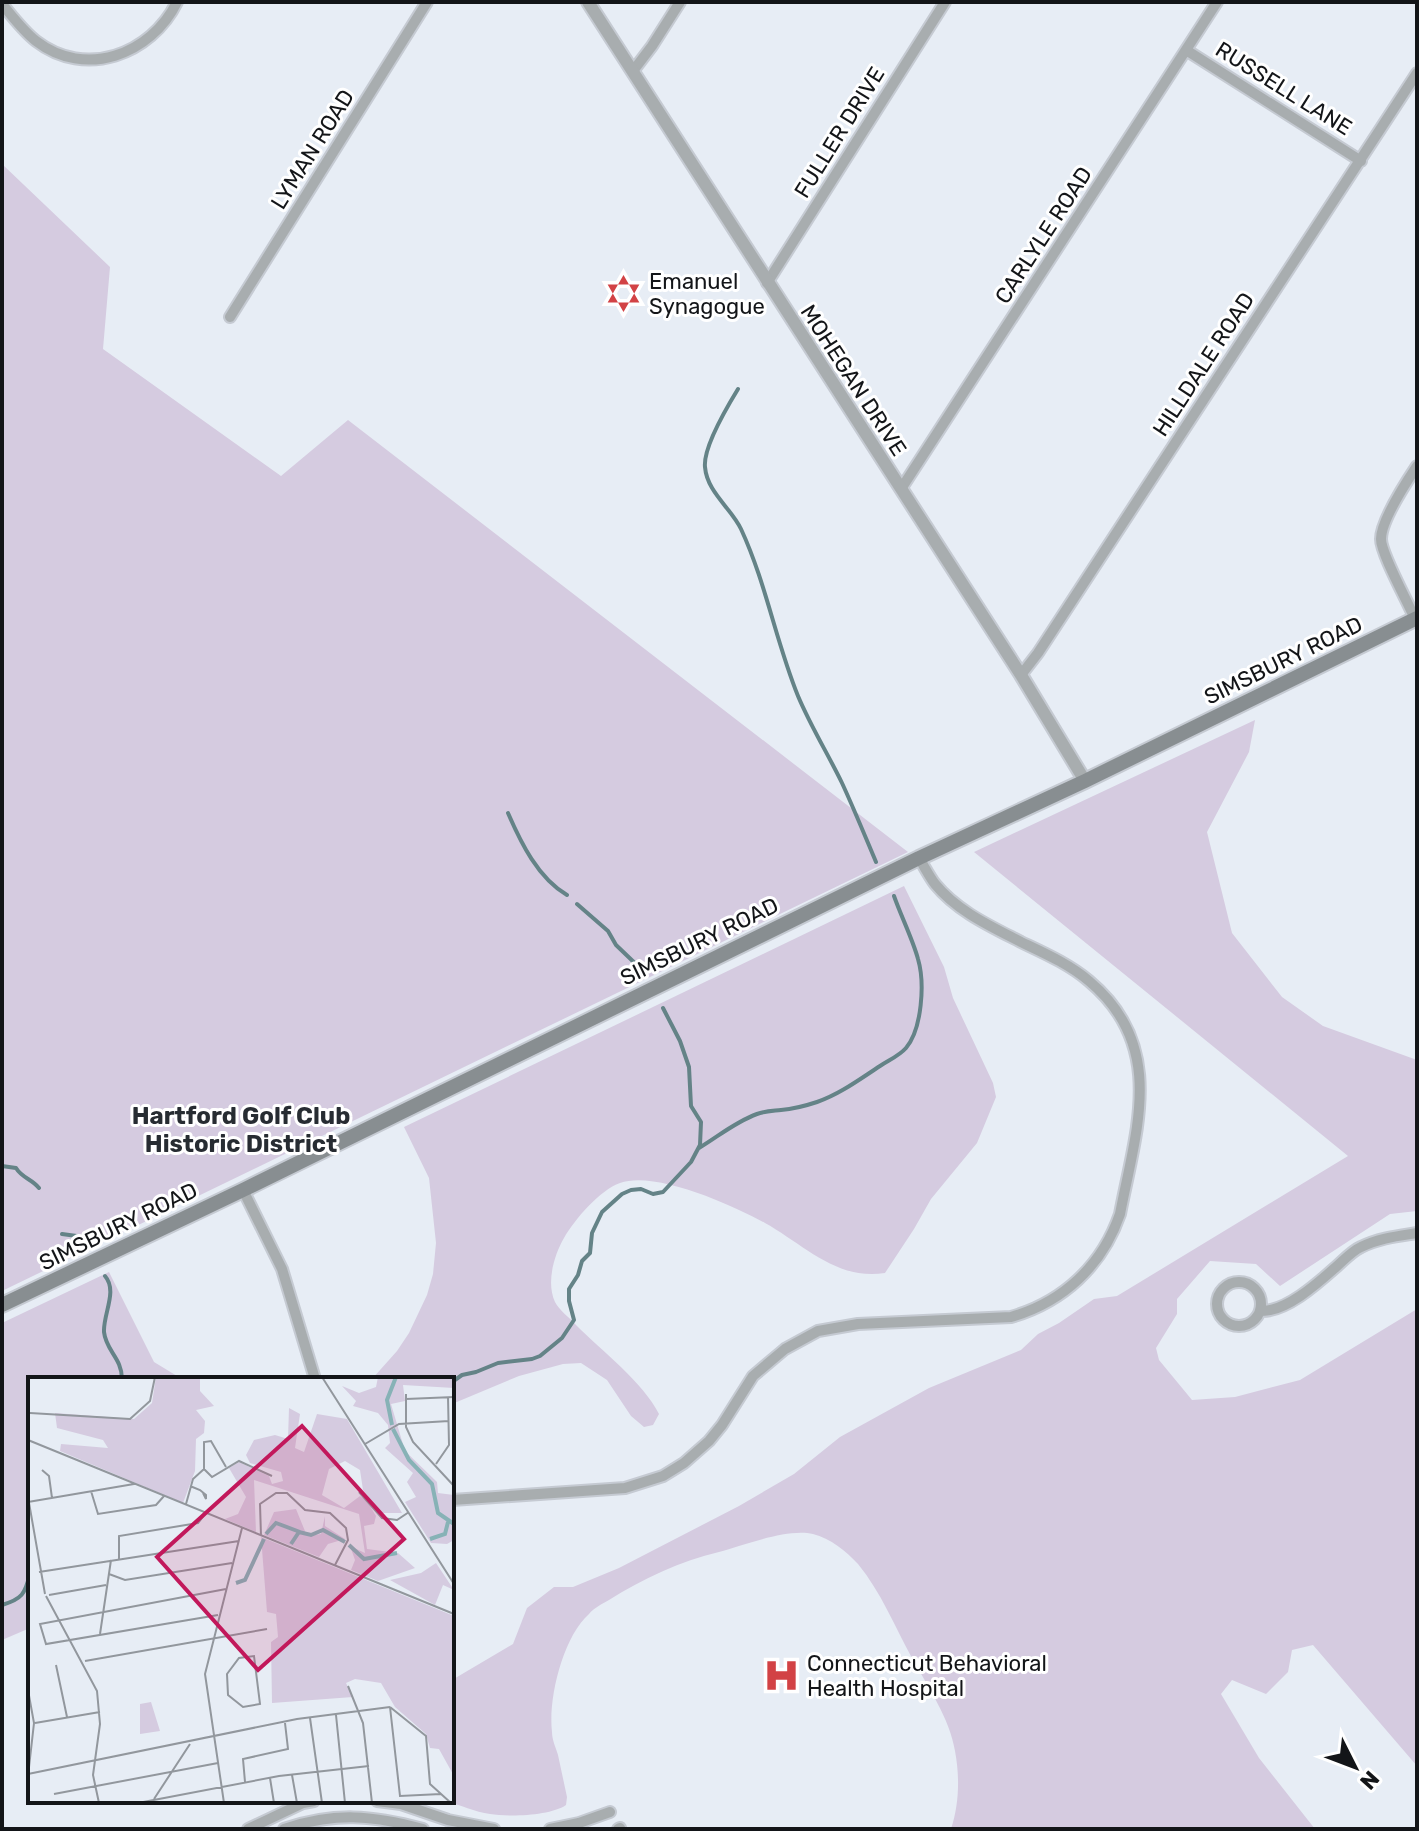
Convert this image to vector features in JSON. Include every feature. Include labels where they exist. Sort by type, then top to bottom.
[{"type":"main road","name":"SIMSBURY ROAD","points":[[2,1305],[1416,619]]},
{"type":"street","points":[[2,4],[36,41],[62,56],[94,61],[120,55],[149,38],[171,14],[177,2]]},
{"type":"street","name":"LYMAN ROAD","points":[[230,317],[427,2]]},
{"type":"street","name":"MOHEGAN DRIVE","points":[[588,2],[1021,675],[1085,781]]},
{"type":"street","points":[[633,71],[680,2]]},
{"type":"street","name":"FULLER DRIVE","points":[[767,283],[945,2]]},
{"type":"street","name":"CARLYLE ROAD","points":[[901,489],[1217,2]]},
{"type":"street","name":"RUSSELL LANE","points":[[1186,50],[1361,161]]},
{"type":"street","name":"HILLDALE ROAD","points":[[1021,675],[1047,640],[1417,73]]},
{"type":"street","points":[[1416,619],[1381,539],[1386,521],[1417,466]]},
{"type":"street","points":[[454,1500],[625,1488],[654,1479],[684,1463],[709,1441],[753,1376],[765,1365],[785,1349],[818,1331],[858,1324],[1011,1317],[1046,1304],[1093,1266],[1115,1230],[1120,1214],[1139,1111],[1139,1069],[1129,1033],[1106,997],[1088,980],[1054,958],[960,908],[935,884],[919,858]]},
{"type":"street","points":[[243,1190],[282,1269],[314,1377]]},
{"type":"street","points":[[1261,1311],[1285,1306],[1358,1248],[1385,1237],[1417,1233]]},
{"type":"street","points":[[1233,1283],[1246,1283],[1257,1291],[1261,1311],[1253,1322],[1232,1326],[1221,1317],[1218,1297],[1233,1283]]},
{"type":"street","points":[[248,1829],[303,1803]]},
{"type":"street","points":[[393,1803],[448,1820],[494,1829]]},
{"type":"street","points":[[550,1829],[610,1812]]},
{"type":"street","points":[[284,1829],[348,1816],[387,1819],[423,1829]]},
{"type":"shaded area","points":[[2,164],[110,267],[103,349],[281,476],[348,420],[908,852],[2,1291]]},
{"type":"shaded area","points":[[1255,720],[1249,752],[1207,832],[1232,933],[1282,997],[1323,1026],[1417,1060],[1417,1211],[1390,1214],[1280,1286],[1256,1264],[1210,1261],[1177,1299],[1177,1314],[1156,1348],[1159,1360],[1192,1400],[1235,1397],[1300,1380],[1417,1309],[1417,1766],[1313,1645],[1292,1650],[1288,1672],[1266,1694],[1232,1680],[1221,1694],[1259,1758],[1315,1829],[951,1829],[957,1801],[957,1761],[938,1703],[881,1598],[858,1564],[832,1542],[813,1534],[791,1533],[676,1566],[601,1605],[580,1624],[565,1652],[552,1702],[552,1735],[567,1797],[566,1805],[529,1815],[508,1815],[484,1813],[452,1803],[454,1679],[513,1644],[527,1608],[554,1587],[573,1587],[619,1568],[739,1506],[794,1474],[840,1437],[929,1388],[1021,1350],[1038,1334],[1094,1299],[1117,1296],[1348,1156],[974,852]]},
{"type":"shaded area","points":[[904,886],[944,967],[953,998],[993,1083],[996,1097],[977,1143],[931,1199],[885,1273],[851,1272],[836,1266],[751,1216],[672,1185],[635,1180],[620,1183],[596,1198],[560,1245],[551,1278],[552,1294],[559,1308],[633,1379],[652,1402],[659,1414],[653,1425],[644,1427],[631,1416],[607,1380],[581,1363],[563,1364],[519,1376],[454,1403],[454,1377],[374,1377],[409,1333],[433,1274],[436,1243],[429,1178],[404,1127]]},
{"type":"shaded area","points":[[109,1272],[154,1362],[179,1377],[28,1377],[28,1629],[2,1640],[2,1323]]},
{"type":"waterway","points":[[738,389],[708,449],[705,459],[707,476],[741,529],[798,696],[842,783],[876,862]]},
{"type":"waterway","points":[[508,813],[539,869],[567,895]]},
{"type":"waterway","points":[[699,1148],[757,1114],[804,1106],[834,1095],[906,1048],[919,1018],[921,980],[916,952],[894,896]]},
{"type":"waterway","points":[[577,904],[608,931],[616,945],[640,968]]},
{"type":"waterway","points":[[454,1381],[498,1363],[540,1356],[562,1338],[574,1320],[569,1289],[582,1261],[590,1253],[592,1233],[602,1212],[631,1190],[641,1189],[653,1194],[663,1192],[691,1162],[700,1145],[701,1122],[691,1106],[689,1067],[663,1008]]},
{"type":"waterway","points":[[2,1166],[16,1168],[39,1188]]},
{"type":"waterway","points":[[62,1234],[91,1241]]},
{"type":"waterway","points":[[105,1276],[109,1282],[110,1296],[104,1332],[122,1377]]},
{"type":"waterway","points":[[2,1605],[22,1595],[28,1580]]},
{"type":"place","name":"Emanuel Synagogue","points":[[623,294]]},
{"type":"place","name":"Connecticut Behavioral Health Hospital","points":[[781,1676]]},
{"type":"district","name":"Hartford Golf Club Historic District","points":[[241,1130]]}]
